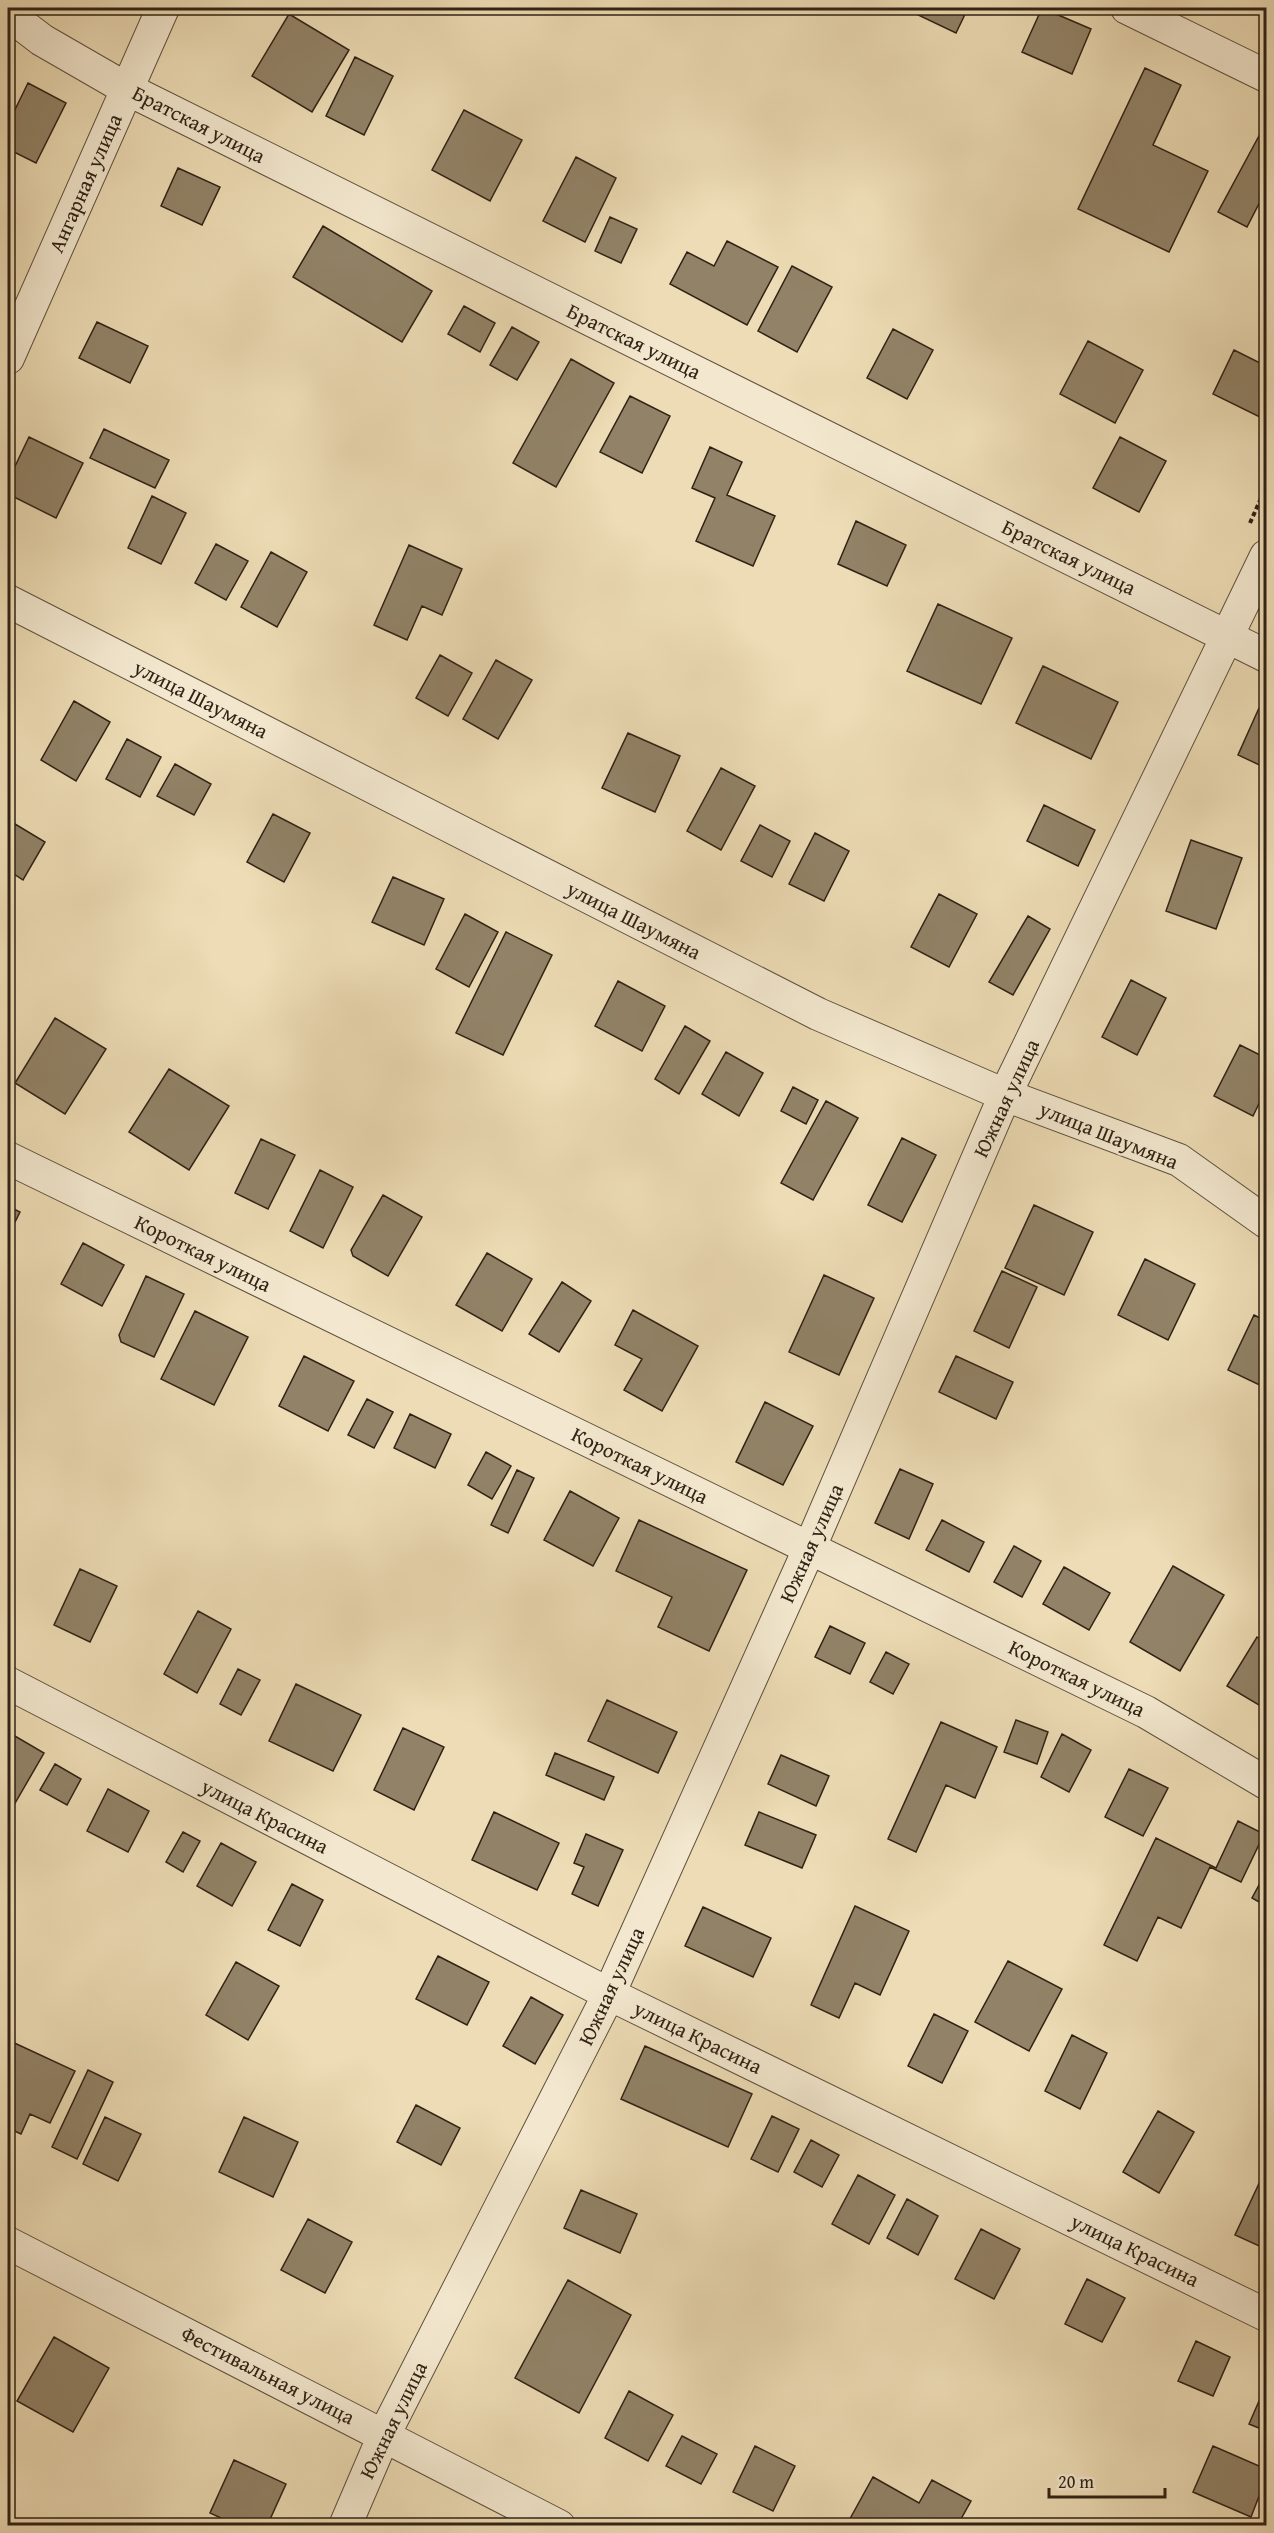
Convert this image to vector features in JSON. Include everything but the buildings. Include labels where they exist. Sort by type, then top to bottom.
[{"type":"street","name":"Ангарная улица","points":[[8,358],[163,8]]},
{"type":"street","points":[[1127,8],[1266,76]]},
{"type":"street","name":"Братская улица","points":[[8,14],[42,40],[127,88],[1266,656]]},
{"type":"street","name":"Южная улица","points":[[345,2526],[384,2435],[609,1994],[810,1547],[1005,1095],[1266,556]]},
{"type":"street","name":"улица Шаумяна","points":[[8,601],[818,1014],[1005,1095],[1179,1160],[1266,1222]]},
{"type":"street","name":"Короткая улица","points":[[8,1158],[1146,1712],[1266,1783]]},
{"type":"street","name":"улица Красина","points":[[8,1683],[609,1994],[1266,2315]]},
{"type":"street","name":"Фестивальная улица","points":[[8,2242],[559,2526]]}]
